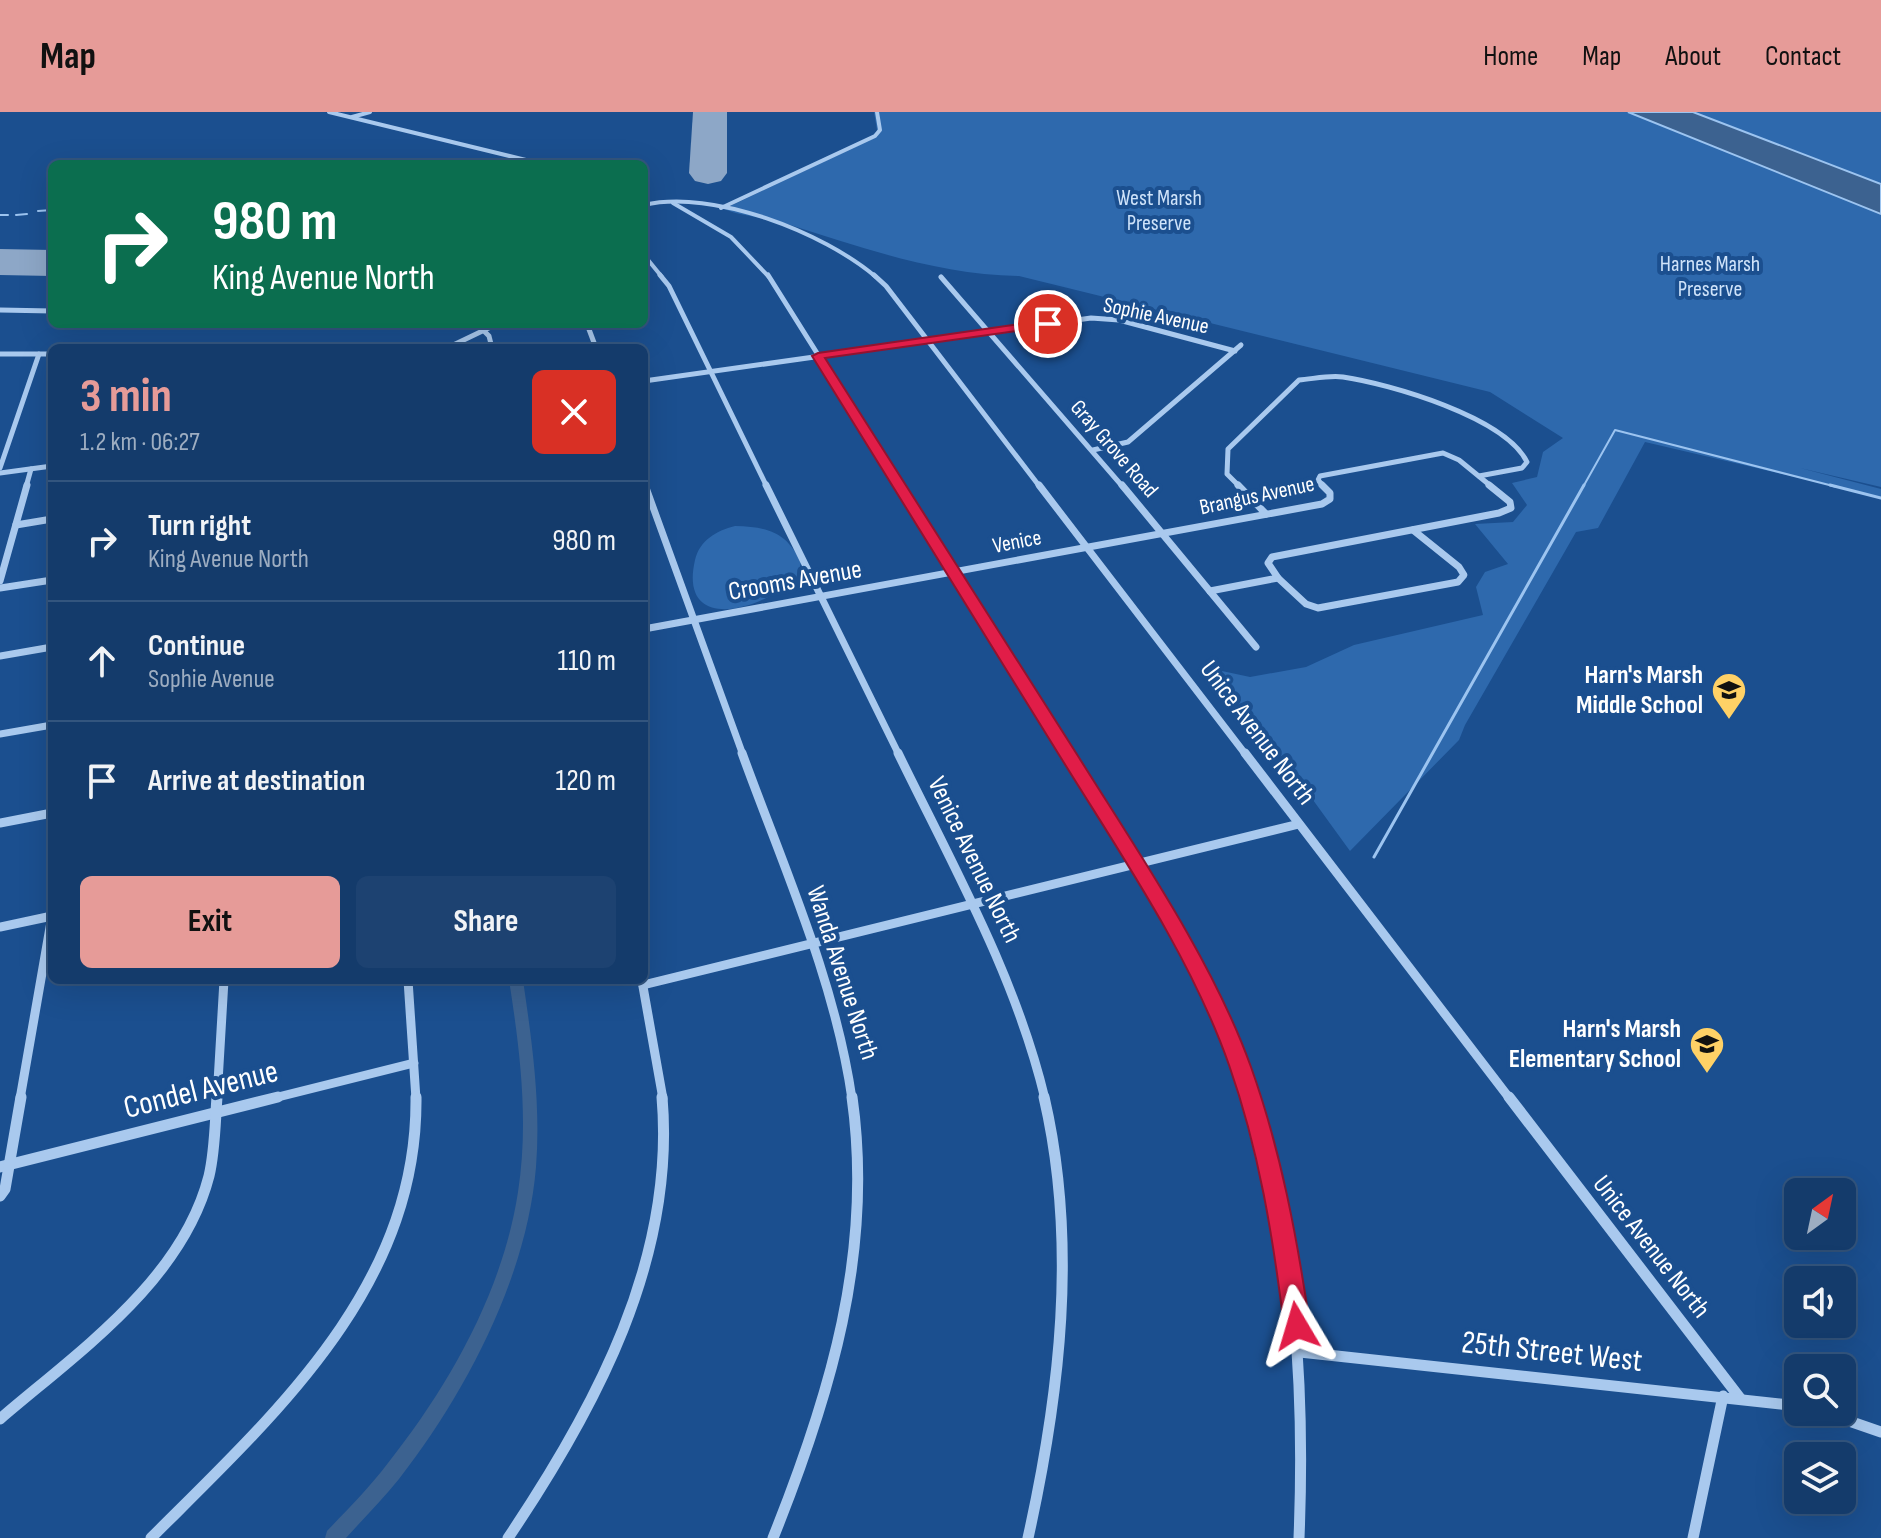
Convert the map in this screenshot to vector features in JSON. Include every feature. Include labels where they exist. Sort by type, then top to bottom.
[{"type":"street","points":[[329,112],[526,160]]},
{"type":"street","points":[[351,117],[370,112]]},
{"type":"street","points":[[721,208],[875,136],[880,130],[877,112]]},
{"type":"street","points":[[648,204],[665,200],[718,227],[751,254],[768,275],[1136,863],[1204,982],[1245,1080],[1276,1191],[1300,1352],[1299,1538]]},
{"type":"street","name":"Unice Avenue North","points":[[665,200],[721,208],[795,230],[853,259],[886,286],[1740,1398]]},
{"type":"street","points":[[689,211],[704,205]]},
{"type":"street","name":"Venice Avenue North","points":[[648,259],[664,276],[972,904],[1011,988],[1036,1064],[1046,1103],[1060,1208],[1063,1263],[1058,1360],[1047,1449],[1028,1538]]},
{"type":"street","name":"Gray Grove Road","points":[[941,277],[1093,450],[1256,647]]},
{"type":"street","points":[[0,310],[48,311]]},
{"type":"street","name":"Sophie Avenue","points":[[648,380],[1091,318],[1119,320],[1235,351]]},
{"type":"street","points":[[455,344],[488,328]]},
{"type":"street","points":[[483,330],[491,344]]},
{"type":"street","points":[[1093,450],[1128,442],[1241,345]]},
{"type":"street","points":[[0,354],[48,354]]},
{"type":"street","points":[[39,354],[0,470],[48,467]]},
{"type":"street","points":[[1266,514],[1227,474],[1228,449],[1299,380],[1341,377],[1454,407],[1494,431],[1523,454],[1527,462],[1522,468],[1479,476]]},
{"type":"street","name":"Brangus Avenue","points":[[1089,547],[1322,504],[1330,499],[1330,493],[1318,480],[1326,473],[1431,453],[1451,455],[1510,502],[1511,508],[1272,557],[1268,563],[1278,578]]},
{"type":"street","points":[[0,581],[31,469]]},
{"type":"street","name":"Wanda Avenue North","points":[[648,493],[812,943],[842,1034],[851,1071],[861,1153],[860,1220],[846,1315],[830,1383],[809,1448],[773,1538]]},
{"type":"street","points":[[16,525],[48,520]]},
{"type":"street","points":[[1210,591],[1278,578],[1306,604],[1318,608],[1458,582],[1464,575],[1459,567],[1413,530]]},
{"type":"street","name":"Venice","points":[[953,573],[1089,547]]},
{"type":"street","name":"Crooms Avenue","points":[[648,628],[953,573]]},
{"type":"street","points":[[0,588],[48,581]]},
{"type":"street","points":[[0,656],[48,648]]},
{"type":"street","points":[[0,734],[48,726]]},
{"type":"street","points":[[0,823],[48,814]]},
{"type":"street","points":[[648,982],[1299,824]]},
{"type":"street","points":[[0,927],[48,917]]},
{"type":"street","points":[[0,1196],[5,1189],[4,1166],[48,937]]},
{"type":"street","points":[[0,1419],[146,1285],[175,1250],[196,1214],[208,1182],[224,984]]},
{"type":"street","points":[[151,1538],[276,1409],[337,1334],[361,1296],[389,1239],[407,1190],[416,1133],[408,984]]},
{"type":"street","points":[[508,1538],[537,1497],[587,1411],[605,1373],[646,1260],[658,1206],[664,1126],[662,1084],[643,984]]},
{"type":"street","name":"Condel Avenue","points":[[4,1166],[414,1063]]},
{"type":"street","name":"25th Street West","points":[[1300,1352],[1784,1404]]},
{"type":"street","points":[[1693,1538],[1723,1396]]},
{"type":"street","points":[[1856,1423],[1881,1432]]},
{"type":"green space","points":[[874,112],[1881,112],[1881,487],[1800,468],[1881,489],[1881,497],[1645,442],[1598,528],[1576,532],[1459,740],[1350,851],[1208,668],[1250,677],[1306,667],[1354,645],[1483,615],[1476,587],[1485,572],[1508,564],[1475,524],[1513,522],[1527,505],[1512,483],[1537,477],[1543,452],[1563,438],[1490,392],[1019,276],[929,265],[724,209],[878,136]]},
{"type":"green space","points":[[735,526],[775,533],[789,544],[801,562],[794,581],[765,599],[733,609],[718,609],[706,605],[697,596],[693,581],[695,560],[710,537]]},
{"type":"shaded area","points":[[1628,112],[1693,112],[1881,184],[1881,214]]},
{"type":"waterway","points":[[38,211],[48,210]]},
{"type":"waterway","points":[[16,215],[27,214]]},
{"type":"waterway","points":[[0,215],[8,215]]},
{"type":"waterway","points":[[1583,487],[1615,430],[1837,487]]},
{"type":"waterway","points":[[1374,857],[1584,485]]},
{"type":"waterway","points":[[1830,485],[1881,498]]},
{"type":"waterway","points":[[334,1538],[394,1470],[442,1400],[480,1332],[509,1262],[526,1192],[530,1139],[527,1059],[517,984]]},
{"type":"runway","points":[[708,173],[710,112]]},
{"type":"runway","points":[[0,262],[48,263]]},
{"type":"place","name":"Harn's Marsh Middle School","points":[[1729,721]]},
{"type":"place","name":"Harn's Marsh Elementary School","points":[[1707,1075]]},
{"type":"route","points":[[1048,324],[818,356],[1136,863],[1216,1006],[1240,1066],[1266,1147],[1285,1239],[1297,1326]]},
{"type":"park label","name":"West Marsh Preserve","points":[[1159,210]]},
{"type":"park label","name":"Harnes Marsh Preserve","points":[[1710,276]]}]
